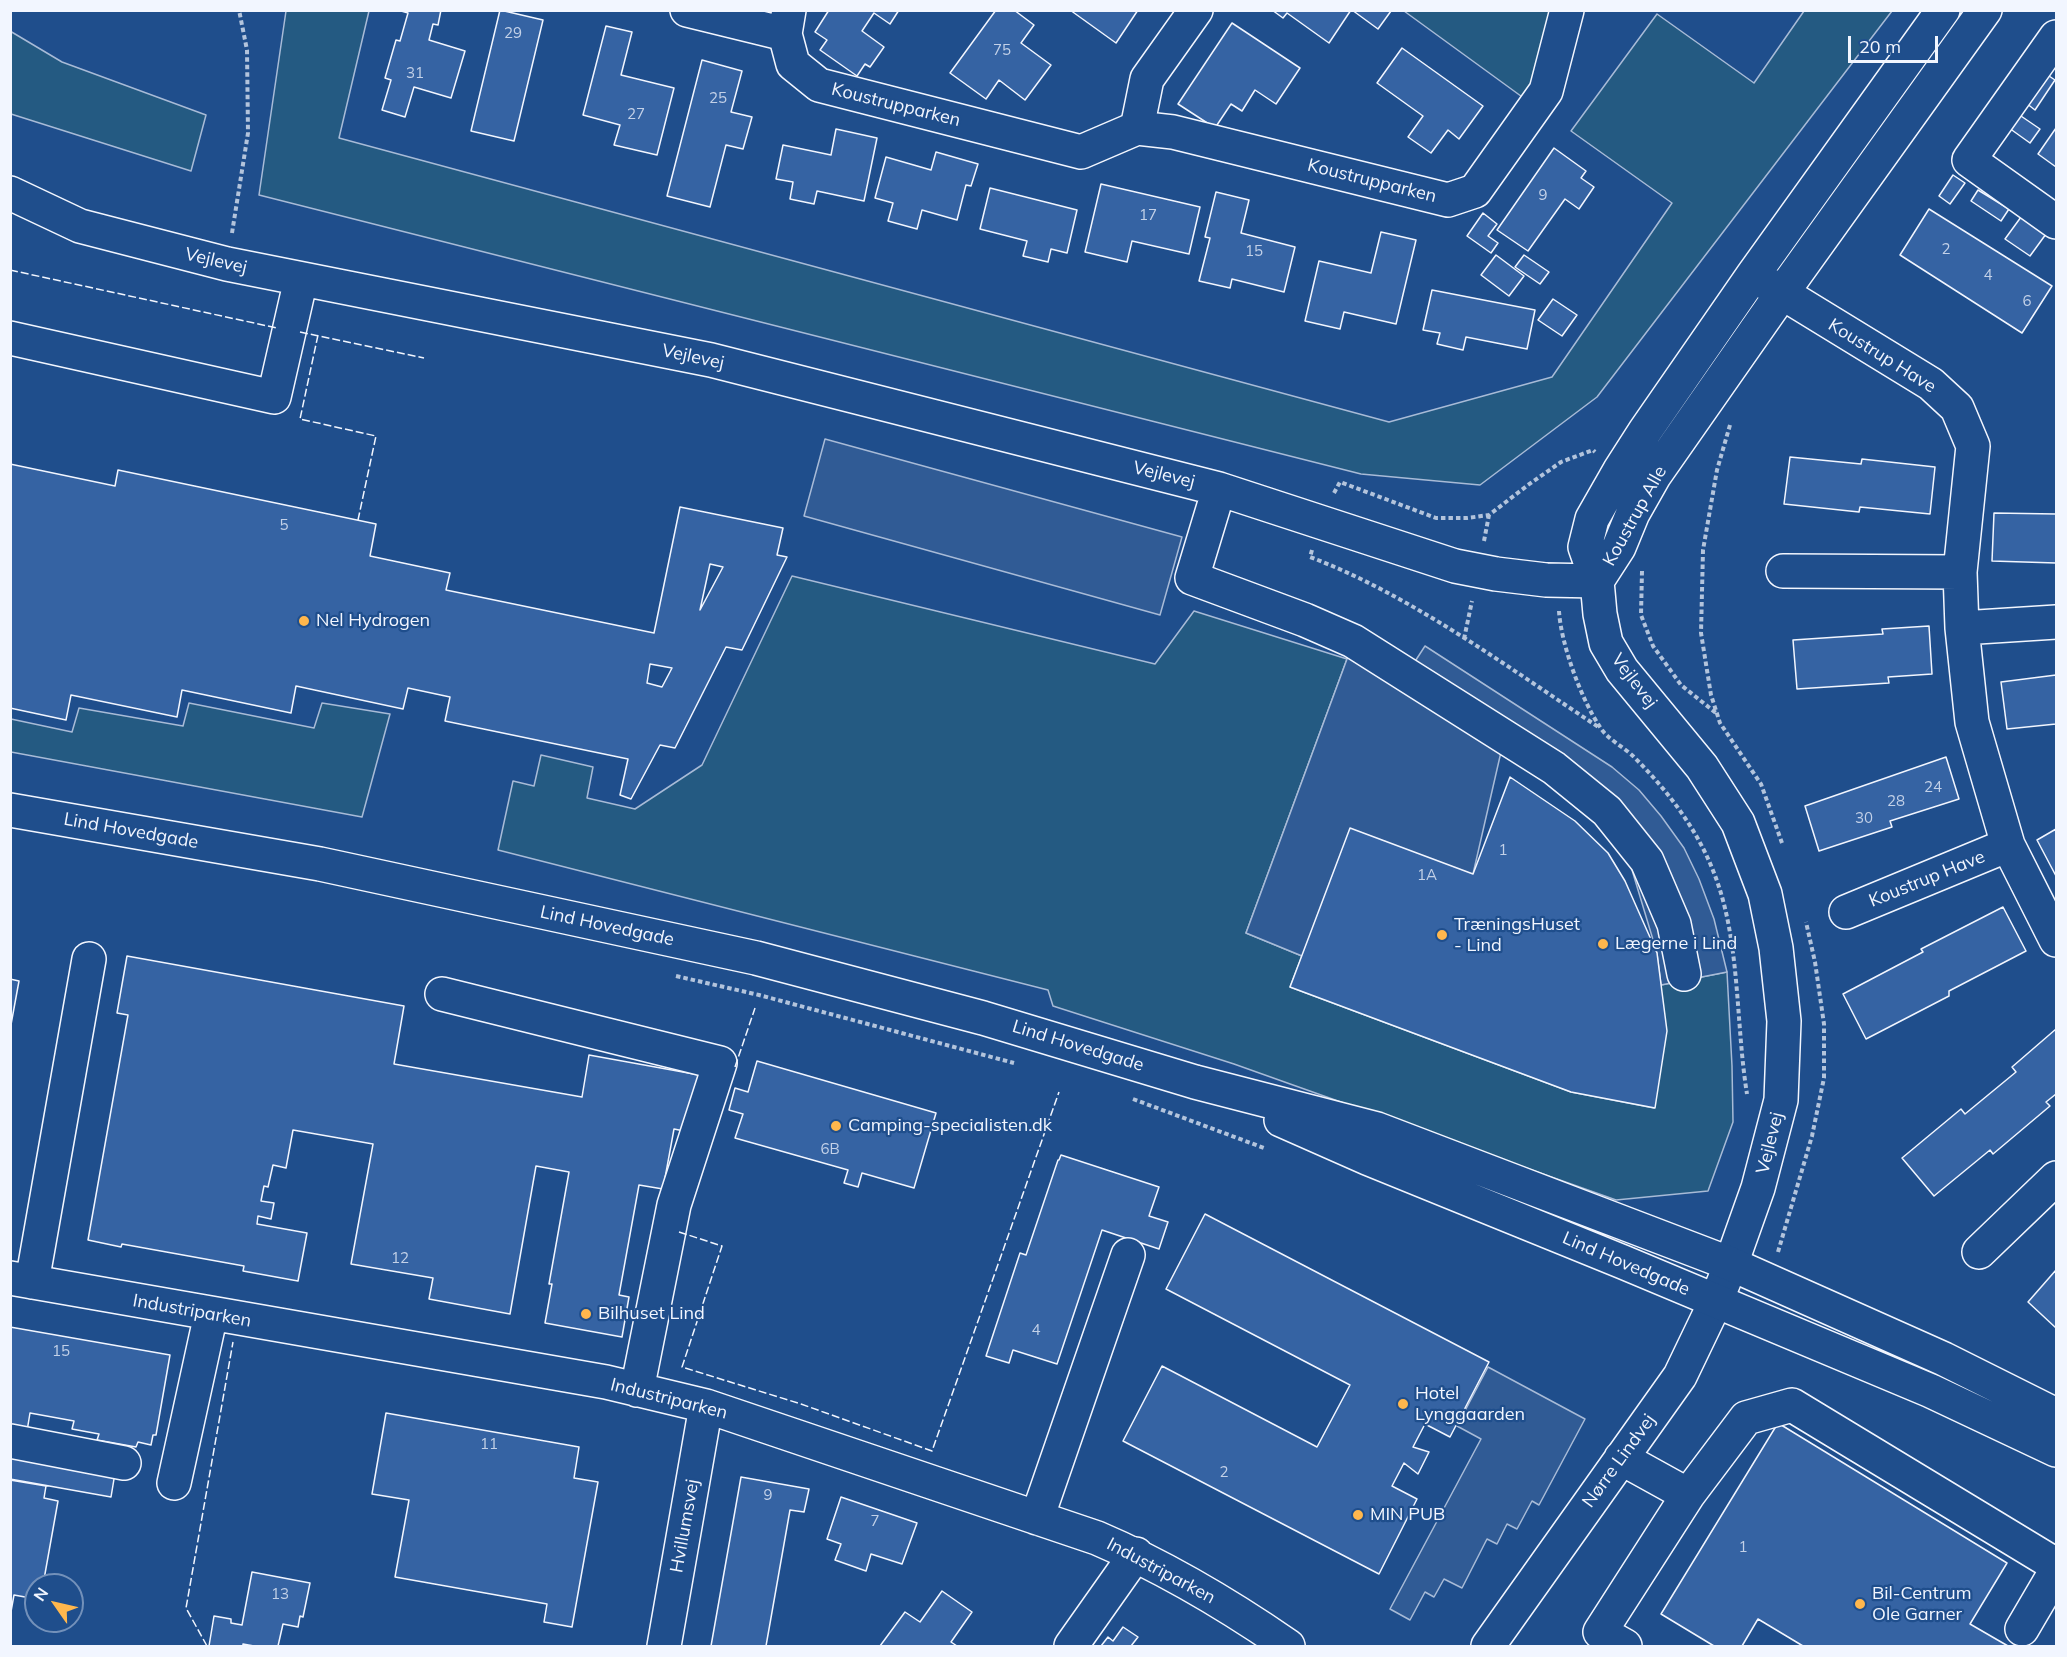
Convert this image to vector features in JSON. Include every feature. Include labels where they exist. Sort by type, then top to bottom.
[{"type":"street","name":"Koustrupparken","points":[[687,10],[787,22],[793,64],[819,85],[1081,152],[1137,128],[1173,132],[1448,200],[1475,191],[1546,91],[1567,10]]},
{"type":"street","points":[[1137,128],[1147,79],[1196,10]]},
{"type":"street","name":"Koustrup Alle","points":[[1597,581],[1585,547],[1592,519],[1620,470],[1753,275],[1943,10]]},
{"type":"street","name":"Koustrup Alle","points":[[1597,581],[1619,548],[1633,513],[1654,476],[1984,10]]},
{"type":"street","points":[[2056,37],[1969,160],[2056,222]]},
{"type":"street","name":"Vejlevej","points":[[10,193],[80,226],[226,264],[711,360],[1219,489],[1455,567],[1496,574],[1597,581],[1606,643],[1622,670],[1702,767],[1738,823],[1765,894],[1776,948],[1784,1021],[1781,1100],[1758,1188],[1731,1264]]},
{"type":"street","name":"Koustrup Have","points":[[1753,275],[1931,384],[1957,408],[1973,446],[1960,572],[1962,628],[1972,722],[2008,845],[2056,940]]},
{"type":"street","points":[[10,338],[273,397],[301,279]]},
{"type":"street","points":[[1219,489],[1191,578],[1305,620],[1353,641],[1554,768],[1607,810],[1647,861],[1674,924],[1684,974]]},
{"type":"street","points":[[1783,571],[1960,572]]},
{"type":"street","points":[[1962,628],[2056,622]]},
{"type":"street","name":"Lind Hovedgade","points":[[10,810],[320,864],[756,958],[982,1018],[1195,1082],[1377,1129],[1731,1264],[1944,1359],[2056,1415]]},
{"type":"street","name":"Koustrup Have","points":[[1846,912],[2008,845]]},
{"type":"street","points":[[21,1280],[89,959]]},
{"type":"street","points":[[442,994],[720,1063],[674,1205],[637,1390]]},
{"type":"street","name":"Lind Hovedgade","points":[[1195,1082],[1367,1158],[1931,1391],[2056,1450]]},
{"type":"street","points":[[1979,1252],[2056,1178]]},
{"type":"street","points":[[1036,1518],[1128,1255]]},
{"type":"street","name":"Nørre Lindvej","points":[[1488,1647],[1680,1377],[1731,1264]]},
{"type":"street","name":"Industriparken","points":[[21,1280],[594,1380],[706,1406],[1097,1538],[1136,1554],[1201,1590],[1288,1647]]},
{"type":"street","points":[[174,1483],[211,1314]]},
{"type":"street","points":[[1625,1647],[1600,1632],[1688,1495],[1746,1418],[1792,1405],[2056,1565]]},
{"type":"street","name":"Hvillumsvej","points":[[664,1647],[706,1406]]},
{"type":"street","points":[[10,1441],[124,1463]]},
{"type":"street","points":[[1621,1458],[1688,1495]]},
{"type":"street","points":[[1071,1647],[1136,1554]]},
{"type":"street","points":[[2022,1629],[2056,1571]]},
{"type":"path","points":[[226,264],[248,132],[247,50],[239,10]]},
{"type":"path","points":[[1731,423],[1717,470],[1703,550],[1701,633],[1716,714],[1761,784],[1786,853]]},
{"type":"path","points":[[1620,470],[1593,450],[1561,462],[1490,515],[1467,518],[1436,518],[1340,482],[1320,521],[1310,557],[1333,565],[1404,603],[1464,639],[1600,728],[1633,756],[1661,786],[1694,829],[1713,869],[1730,923],[1741,1058],[1748,1097]]},
{"type":"path","points":[[1642,568],[1641,615],[1653,646],[1681,685],[1716,714]]},
{"type":"path","points":[[1558,580],[1560,623],[1573,673],[1600,728]]},
{"type":"path","points":[[1770,1281],[1812,1136],[1824,1078],[1824,1024],[1815,962],[1805,920]]},
{"type":"path","points":[[668,974],[759,995],[1018,1064]]},
{"type":"path","points":[[1130,1098],[1265,1148]]},
{"type":"shaded area","points":[[286,11],[369,11],[339,138],[1389,422],[1552,377],[1672,203],[1571,131],[1657,14],[1754,83],[1804,11],[1892,11],[1597,397],[1480,485],[1361,474],[259,195]]},
{"type":"shaded area","points":[[1404,11],[1558,11],[1525,99]]},
{"type":"shaded area","points":[[10,31],[62,62],[206,115],[191,171],[11,114]]},
{"type":"shaded area","points":[[825,439],[1182,537],[1160,615],[804,516]]},
{"type":"shaded area","points":[[792,576],[1155,664],[1194,611],[1347,659],[1246,933],[1302,956],[1290,987],[1571,1092],[1654,1108],[1661,985],[1727,972],[1733,1122],[1708,1191],[1616,1200],[1234,1064],[1053,1006],[1048,990],[498,850],[513,781],[534,786],[541,755],[593,767],[587,798],[635,809],[702,765]]},
{"type":"shaded area","points":[[1355,630],[1412,666],[1425,646],[1612,767],[1639,790],[1684,848],[1699,879],[1714,919],[1727,972],[1661,985],[1657,953],[1626,850],[1547,778],[1501,752],[1473,874],[1302,956],[1246,933],[1347,659]]},
{"type":"shaded area","points":[[189,703],[314,728],[322,703],[390,714],[362,817],[11,752],[11,719],[72,732],[79,708],[183,726]]},
{"type":"shaded area","points":[[1488,1367],[1585,1419],[1539,1505],[1532,1501],[1517,1529],[1507,1524],[1497,1544],[1487,1539],[1462,1588],[1444,1579],[1434,1597],[1425,1592],[1410,1620],[1390,1609],[1481,1439],[1457,1426]]},
{"type":"building","points":[[398,10],[441,10],[438,25],[433,24],[429,40],[465,51],[451,98],[414,87],[405,117],[382,110],[391,80],[385,78],[396,40],[400,41],[408,13]]},
{"type":"building","points":[[500,10],[543,20],[514,141],[471,131]]},
{"type":"building","points":[[829,10],[899,10],[890,24],[874,13],[862,31],[884,47],[870,67],[865,64],[857,76],[820,50],[827,40],[815,32]]},
{"type":"building","points":[[996,10],[1014,10],[1034,25],[1021,43],[1051,65],[1025,100],[999,80],[986,99],[950,73]]},
{"type":"building","points":[[1070,10],[1138,10],[1116,43]]},
{"type":"building","points":[[1272,10],[1351,10],[1329,43],[1287,13],[1283,18]]},
{"type":"building","points":[[1352,10],[1391,10],[1391,11],[1378,29]]},
{"type":"building","points":[[1232,23],[1300,68],[1276,104],[1255,90],[1242,111],[1231,104],[1215,128],[1178,104]]},
{"type":"building","points":[[606,26],[632,32],[621,75],[674,88],[657,155],[614,145],[620,125],[583,115]]},
{"type":"building","points":[[1402,48],[1483,106],[1459,139],[1448,130],[1431,153],[1408,137],[1423,116],[1377,83]]},
{"type":"building","points":[[702,60],[742,71],[731,112],[752,117],[743,149],[726,145],[710,207],[667,196]]},
{"type":"building","points":[[2046,74],[2055,80],[2035,110],[2026,103]]},
{"type":"building","points":[[2018,114],[2040,129],[2030,143],[2009,128]]},
{"type":"building","points":[[2056,128],[2056,167],[2038,154]]},
{"type":"building","points":[[836,129],[877,138],[864,201],[817,191],[814,204],[790,199],[793,182],[776,179],[783,145],[831,155]]},
{"type":"building","points":[[1554,148],[1586,171],[1581,178],[1594,187],[1579,209],[1565,199],[1528,251],[1497,230]]},
{"type":"building","points":[[936,152],[978,164],[971,186],[966,185],[957,220],[922,210],[917,229],[888,221],[893,203],[875,198],[886,157],[931,170]]},
{"type":"building","points":[[1953,175],[1965,183],[1950,204],[1939,196]]},
{"type":"building","points":[[1101,184],[1200,207],[1189,254],[1132,241],[1127,262],[1085,252]]},
{"type":"building","points":[[990,188],[1077,210],[1067,253],[1051,249],[1048,262],[1023,256],[1027,241],[980,229]]},
{"type":"building","points":[[1978,190],[2009,209],[2001,221],[1971,201]]},
{"type":"building","points":[[1216,192],[1249,200],[1241,233],[1295,247],[1284,292],[1232,279],[1230,288],[1199,281],[1210,238],[1205,237]]},
{"type":"building","points":[[1929,209],[2052,286],[2022,333],[1900,255]]},
{"type":"building","points":[[1483,213],[1497,224],[1488,236],[1498,243],[1491,253],[1467,236]]},
{"type":"building","points":[[2021,217],[2046,234],[2030,256],[2005,239]]},
{"type":"building","points":[[1381,232],[1416,240],[1396,324],[1344,312],[1340,329],[1305,321],[1319,261],[1371,273]]},
{"type":"building","points":[[1496,255],[1524,276],[1509,296],[1481,275]]},
{"type":"building","points":[[1524,255],[1549,272],[1540,284],[1515,267]]},
{"type":"building","points":[[1432,290],[1535,310],[1527,349],[1466,337],[1463,350],[1437,344],[1440,333],[1423,330]]},
{"type":"building","points":[[1553,299],[1577,315],[1562,336],[1538,320]]},
{"type":"building","points":[[1790,457],[1861,464],[1862,459],[1935,467],[1930,514],[1860,507],[1859,512],[1784,504]]},
{"type":"building","name":"Nel Hydrogen","points":[[10,464],[115,486],[118,470],[376,524],[370,556],[450,573],[446,590],[654,633],[680,507],[783,528],[777,555],[787,557],[742,650],[726,647],[675,748],[660,745],[631,799],[620,795],[628,759],[445,721],[450,697],[408,688],[403,709],[296,686],[291,713],[182,690],[177,717],[71,695],[66,720],[10,708]],"holes":[[[710,564],[723,567],[700,610]],[[650,664],[672,668],[662,687],[647,683]]]},
{"type":"building","points":[[1994,513],[2056,514],[2056,563],[1992,561]]},
{"type":"building","points":[[1929,626],[1932,674],[1888,677],[1889,683],[1797,689],[1793,640],[1883,634],[1882,629]]},
{"type":"building","points":[[2056,675],[2056,724],[2007,729],[2001,682]]},
{"type":"building","points":[[1946,757],[1959,799],[1890,821],[1892,827],[1819,851],[1805,806]]},
{"type":"building","points":[[1510,777],[1575,821],[1608,853],[1625,881],[1657,953],[1667,1031],[1655,1108],[1571,1092],[1290,987],[1350,828],[1473,874]]},
{"type":"building","points":[[2056,829],[2056,876],[2037,840]]},
{"type":"building","points":[[2003,907],[2026,951],[1949,991],[1949,996],[1866,1039],[1843,994],[1923,952],[1921,949]]},
{"type":"building","points":[[127,956],[404,1006],[394,1064],[582,1097],[589,1055],[705,1076],[694,1133],[674,1129],[663,1189],[639,1185],[619,1295],[629,1297],[622,1337],[545,1323],[552,1284],[549,1284],[569,1172],[536,1166],[510,1314],[429,1299],[433,1278],[351,1264],[373,1144],[293,1130],[286,1168],[273,1165],[268,1187],[264,1186],[261,1201],[274,1203],[271,1219],[258,1216],[257,1224],[307,1233],[298,1281],[243,1271],[244,1266],[88,1240],[128,1015],[117,1013]]},
{"type":"building","points":[[10,979],[19,981],[10,1030]]},
{"type":"building","points":[[2056,1029],[2056,1094],[2046,1102],[2050,1106],[1993,1154],[1990,1150],[1934,1196],[1902,1158],[1961,1109],[1965,1114],[2016,1072],[2012,1067]]},
{"type":"building","name":"Camping-specialisten.dk","points":[[757,1061],[936,1113],[914,1188],[862,1173],[858,1187],[844,1183],[848,1170],[735,1138],[743,1114],[729,1110],[735,1088],[748,1092]]},
{"type":"building","points":[[1061,1155],[1159,1187],[1149,1216],[1168,1222],[1159,1249],[1102,1230],[1057,1364],[1013,1350],[1009,1363],[986,1356],[1020,1253],[1026,1255]]},
{"type":"building","name":"Hotel Lynggaarden","points":[[1205,1214],[1489,1362],[1450,1437],[1425,1424],[1413,1447],[1429,1452],[1418,1474],[1404,1463],[1392,1486],[1417,1499],[1379,1574],[1123,1441],[1162,1366],[1317,1447],[1350,1385],[1166,1289]]},
{"type":"building","points":[[2056,1270],[2056,1328],[2028,1302]]},
{"type":"building","points":[[10,1327],[170,1355],[156,1435],[153,1435],[151,1445],[138,1442],[136,1447],[97,1440],[99,1434],[72,1429],[74,1421],[30,1413],[26,1437],[10,1435]]},
{"type":"building","points":[[386,1413],[579,1447],[574,1478],[598,1482],[572,1627],[544,1622],[547,1604],[395,1577],[409,1500],[372,1494]]},
{"type":"building","points":[[1778,1423],[2007,1563],[1970,1624],[2008,1646],[1803,1646],[1758,1619],[1742,1646],[1714,1646],[1661,1614]]},
{"type":"building","points":[[10,1455],[115,1473],[111,1497],[10,1479]]},
{"type":"building","points":[[741,1477],[809,1489],[804,1512],[790,1510],[766,1646],[711,1646]]},
{"type":"building","points":[[10,1480],[46,1486],[44,1498],[58,1501],[45,1573],[24,1573],[24,1597],[14,1595],[10,1617]]},
{"type":"building","points":[[841,1497],[917,1523],[902,1564],[871,1554],[866,1571],[835,1560],[841,1544],[827,1539]]},
{"type":"building","points":[[252,1572],[310,1583],[303,1617],[300,1616],[298,1627],[283,1624],[278,1646],[243,1644],[243,1646],[209,1646],[214,1616],[231,1619],[231,1623],[242,1625]]},
{"type":"building","points":[[942,1591],[972,1612],[951,1642],[957,1646],[880,1646],[905,1612],[920,1622]]},
{"type":"building","points":[[1123,1627],[1138,1637],[1131,1646],[1101,1646],[1108,1637],[1113,1641]]},
{"type":"fence","points":[[10,270],[277,328]]},
{"type":"fence","points":[[300,332],[424,358]]},
{"type":"fence","points":[[318,335],[300,419],[376,436],[358,520]]},
{"type":"fence","points":[[735,1067],[755,1008]]},
{"type":"fence","points":[[679,1232],[722,1246],[682,1367],[801,1404],[932,1451],[1059,1092]]},
{"type":"fence","points":[[207,1646],[186,1608],[233,1342]]},
{"type":"place","name":"Nel Hydrogen","points":[[304,621]]},
{"type":"place","name":"TræningsHuset - Lind","points":[[1442,935]]},
{"type":"place","name":"Lægerne i Lind","points":[[1603,944]]},
{"type":"place","name":"Camping-specialisten.dk","points":[[836,1126]]},
{"type":"place","name":"Bilhuset Lind","points":[[586,1314]]},
{"type":"place","name":"Hotel Lynggaarden","points":[[1403,1404]]},
{"type":"place","name":"MIN PUB","points":[[1358,1515]]},
{"type":"place","name":"Bil-Centrum Ole Garner","points":[[1860,1604]]}]
